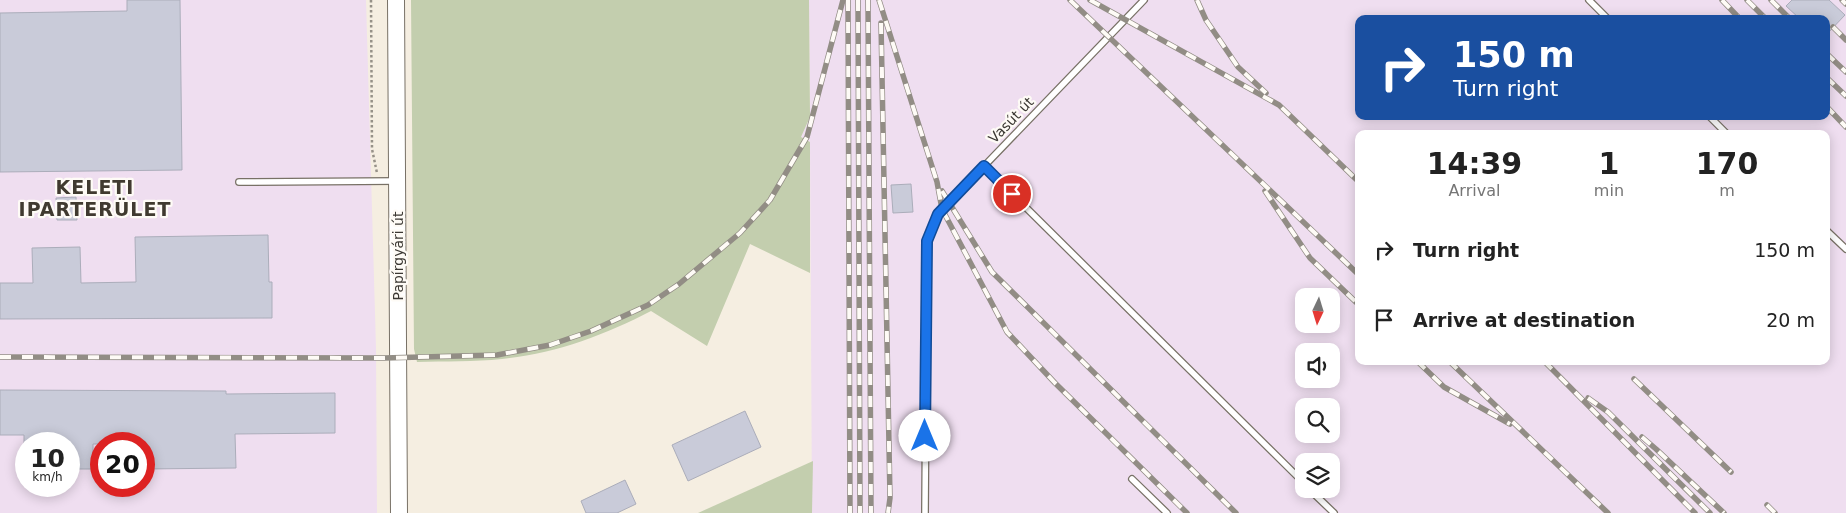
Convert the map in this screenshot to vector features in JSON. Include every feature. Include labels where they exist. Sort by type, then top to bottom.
[{"type":"street","name":"Papírgyári út","points":[[396,0],[399,513]]},
{"type":"lane","name":"Vasút út","points":[[925,513],[927,241],[938,214],[1144,0]]},
{"type":"lane","points":[[1589,0],[1604,15]]},
{"type":"lane","points":[[1713,120],[1723,130]]},
{"type":"lane","points":[[984,166],[1295,474]]},
{"type":"lane","points":[[239,182],[398,181]]},
{"type":"lane","points":[[1830,234],[1846,249]]},
{"type":"lane","points":[[1132,479],[1167,513]]},
{"type":"lane","points":[[1319,498],[1334,513]]},
{"type":"path","points":[[371,0],[372,149],[380,182]]},
{"type":"shaded area","points":[[0,0],[366,0],[376,348],[377,513],[0,513]]},
{"type":"shaded area","points":[[809,0],[1846,0],[1846,513],[812,513],[810,142],[801,137],[810,117]]},
{"type":"green space","points":[[411,0],[809,0],[810,117],[801,137],[810,142],[810,273],[750,244],[707,346],[651,311],[616,328],[579,342],[541,353],[491,360],[417,362],[414,349]]},
{"type":"green space","points":[[813,461],[812,513],[698,513]]},
{"type":"building","points":[[127,0],[180,0],[182,170],[0,172],[0,13],[127,11]]},
{"type":"building","points":[[1792,0],[1829,0],[1845,15],[1830,31],[1830,15],[1796,15],[1786,6]]},
{"type":"building","points":[[911,184],[913,212],[893,213],[891,185]]},
{"type":"building","points":[[76,197],[77,220],[57,220],[56,198]]},
{"type":"building","points":[[268,235],[269,282],[272,282],[272,318],[0,319],[0,283],[33,283],[32,248],[80,247],[81,283],[136,282],[135,237]]},
{"type":"building","points":[[0,390],[226,391],[226,394],[335,393],[335,433],[235,434],[236,468],[155,469],[155,432],[90,432],[90,469],[80,469],[80,432],[15,432],[15,435],[0,435]]},
{"type":"building","points":[[745,411],[761,447],[688,481],[672,445]]},
{"type":"building","points":[[625,480],[636,504],[617,513],[586,513],[581,501]]},
{"type":"railway","points":[[0,357],[384,358],[497,355],[550,345],[591,331],[648,305],[679,284],[740,233],[770,200],[807,137],[843,0]]},
{"type":"railway","points":[[848,0],[850,513]]},
{"type":"railway","points":[[858,0],[860,513]]},
{"type":"railway","points":[[868,0],[871,513]]},
{"type":"railway","points":[[879,0],[937,182],[942,209],[1007,332],[1055,383],[1187,513]]},
{"type":"railway","points":[[1070,0],[1355,271]]},
{"type":"railway","points":[[1090,0],[1279,105],[1355,178]]},
{"type":"railway","points":[[1197,0],[1206,20],[1238,67],[1266,93]]},
{"type":"railway","points":[[1722,0],[1736,15]]},
{"type":"railway","points":[[1747,0],[1762,15]]},
{"type":"railway","points":[[1771,0],[1786,15]]},
{"type":"railway","points":[[1842,0],[1846,4]]},
{"type":"railway","points":[[881,23],[890,498],[888,513]]},
{"type":"railway","points":[[1833,27],[1846,40]]},
{"type":"railway","points":[[1830,57],[1846,72]]},
{"type":"railway","points":[[1830,81],[1846,96]]},
{"type":"railway","points":[[1830,110],[1846,127]]},
{"type":"railway","points":[[942,191],[992,272],[1236,513]]},
{"type":"railway","points":[[1265,191],[1310,258],[1355,301]]},
{"type":"railway","points":[[1421,365],[1444,387],[1510,424]]},
{"type":"railway","points":[[1453,365],[1608,513]]},
{"type":"railway","points":[[1548,365],[1695,513]]},
{"type":"railway","points":[[1634,379],[1731,472]]},
{"type":"railway","points":[[1588,398],[1608,412],[1710,513]]},
{"type":"railway","points":[[1642,437],[1724,513]]},
{"type":"railway","points":[[1767,505],[1775,513]]},
{"type":"district","name":"KELETI IPARTERÜLET","points":[[95,198]]},
{"type":"route","points":[[925,436],[927,241],[938,214],[984,166],[1012,194]]}]
